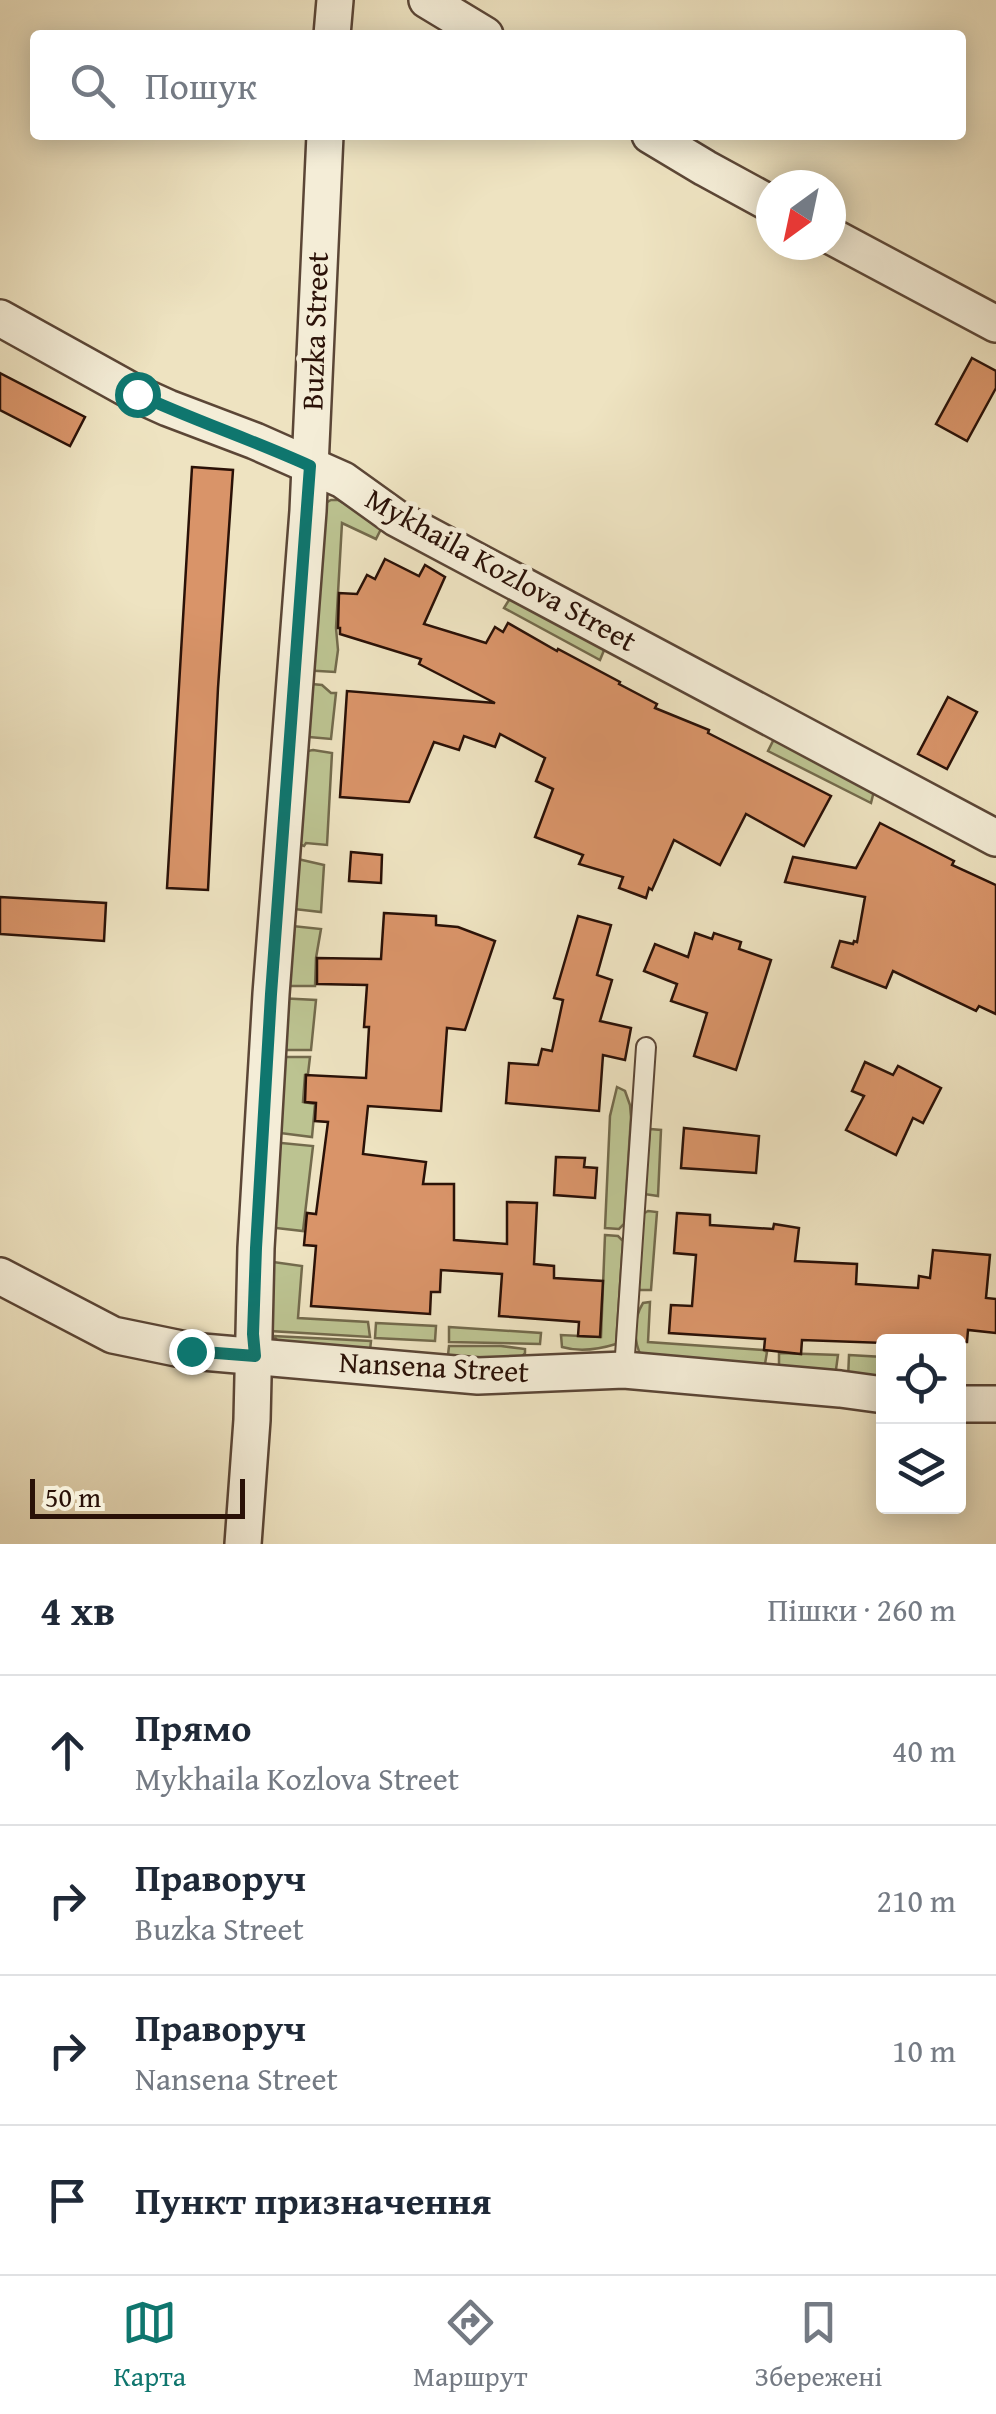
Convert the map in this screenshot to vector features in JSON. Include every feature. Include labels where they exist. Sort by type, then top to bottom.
[{"type":"street","points":[[332,30],[335,0]]},
{"type":"street","points":[[427,0],[477,30]]},
{"type":"street","name":"Buzka Street","points":[[242,1544],[255,1356],[256,1248],[271,994],[310,466],[324,140]]},
{"type":"street","points":[[658,140],[756,196]]},
{"type":"street","points":[[846,244],[996,324]]},
{"type":"street","name":"Mykhaila Kozlova Street","points":[[0,318],[137,394],[343,480],[396,518],[996,838]]},
{"type":"street","name":"Nansena Street","points":[[0,1276],[113,1335],[191,1351],[478,1376],[624,1370],[876,1394]]},
{"type":"street","points":[[966,1404],[996,1404]]},
{"type":"lane","points":[[624,1370],[646,1046]]},
{"type":"green space","points":[[338,500],[383,525],[376,539],[342,523],[335,672],[302,670],[322,505]]},
{"type":"green space","points":[[517,595],[607,643],[600,660],[504,608]]},
{"type":"green space","points":[[301,683],[322,685],[336,693],[331,739],[298,736]]},
{"type":"green space","points":[[774,739],[875,787],[871,803],[768,751]]},
{"type":"green space","points":[[297,753],[332,753],[327,845],[304,846],[290,841]]},
{"type":"green space","points":[[289,857],[324,865],[321,912],[285,908]]},
{"type":"green space","points":[[283,925],[321,929],[315,986],[279,986]]},
{"type":"green space","points":[[278,998],[316,1000],[311,1050],[275,1050]]},
{"type":"green space","points":[[275,1057],[310,1057],[303,1102],[315,1104],[312,1137],[272,1132]]},
{"type":"green space","points":[[617,1087],[625,1091],[631,1117],[624,1224],[619,1229],[605,1228],[610,1116]]},
{"type":"green space","points":[[650,1129],[661,1130],[658,1196],[644,1194]]},
{"type":"green space","points":[[271,1142],[313,1146],[303,1231],[267,1227]]},
{"type":"green space","points":[[657,1212],[651,1290],[640,1290],[636,1286],[641,1215]]},
{"type":"green space","points":[[605,1235],[618,1236],[623,1241],[616,1344],[589,1349],[562,1347],[561,1335],[601,1337]]},
{"type":"green space","points":[[266,1261],[302,1266],[298,1318],[368,1322],[370,1337],[270,1331]]},
{"type":"green space","points":[[650,1302],[648,1342],[763,1350],[767,1352],[764,1370],[642,1358],[636,1323],[643,1303]]},
{"type":"green space","points":[[376,1323],[436,1326],[435,1341],[375,1338]]},
{"type":"green space","points":[[449,1327],[541,1333],[540,1344],[449,1342]]},
{"type":"green space","points":[[273,1336],[371,1341],[369,1360],[282,1345]]},
{"type":"green space","points":[[449,1346],[501,1346],[525,1349],[525,1353],[516,1363],[447,1364]]},
{"type":"green space","points":[[779,1353],[838,1355],[835,1377],[779,1371]]},
{"type":"green space","points":[[849,1355],[876,1357],[876,1383],[848,1379]]},
{"type":"building","points":[[972,358],[996,371],[996,388],[967,441],[936,424]]},
{"type":"building","points":[[0,373],[85,417],[70,446],[0,410]]},
{"type":"building","points":[[192,467],[233,470],[208,890],[167,888]]},
{"type":"building","points":[[385,559],[419,576],[425,565],[445,577],[424,624],[486,643],[495,627],[503,632],[508,623],[620,682],[657,704],[655,708],[709,730],[708,733],[831,796],[804,846],[746,814],[720,865],[674,840],[646,898],[619,888],[623,877],[579,864],[583,855],[535,837],[553,789],[536,781],[545,758],[500,734],[495,747],[464,736],[459,750],[434,742],[409,802],[340,797],[347,691],[495,703],[419,664],[421,659],[340,634],[339,593],[357,594],[367,575],[375,579]]},
{"type":"building","points":[[948,697],[977,712],[947,769],[918,754]]},
{"type":"building","points":[[880,823],[954,861],[952,865],[996,885],[996,1014],[979,1006],[976,1011],[893,971],[886,988],[832,967],[840,941],[857,942],[865,897],[785,882],[793,857],[856,868]]},
{"type":"building","points":[[351,852],[382,855],[381,883],[349,881]]},
{"type":"building","points":[[0,897],[106,903],[104,941],[0,934]]},
{"type":"building","points":[[384,913],[436,916],[436,925],[458,927],[495,941],[465,1030],[447,1028],[441,1111],[368,1106],[363,1154],[426,1162],[423,1184],[454,1184],[454,1240],[507,1244],[507,1202],[537,1203],[534,1264],[554,1266],[554,1278],[603,1281],[600,1337],[578,1336],[579,1322],[499,1316],[502,1274],[441,1270],[440,1292],[431,1292],[430,1314],[311,1306],[316,1246],[304,1245],[307,1213],[316,1214],[328,1122],[315,1121],[316,1103],[305,1102],[306,1075],[366,1078],[369,1027],[364,1027],[367,985],[317,984],[317,958],[381,959]]},
{"type":"building","points":[[578,916],[611,925],[597,975],[612,980],[600,1021],[631,1028],[625,1060],[603,1055],[599,1111],[506,1103],[509,1063],[538,1065],[542,1049],[552,1051],[563,1000],[554,998]]},
{"type":"building","points":[[695,933],[712,939],[714,933],[741,942],[739,949],[771,960],[736,1070],[694,1056],[707,1013],[671,1001],[677,984],[644,971],[655,944],[688,957]]},
{"type":"building","points":[[865,1062],[893,1075],[898,1066],[941,1088],[923,1123],[913,1118],[896,1155],[846,1130],[864,1096],[852,1091]]},
{"type":"building","points":[[684,1128],[759,1136],[756,1173],[681,1168]]},
{"type":"building","points":[[556,1157],[585,1158],[584,1167],[597,1168],[595,1198],[554,1195]]},
{"type":"building","points":[[677,1213],[710,1215],[710,1225],[773,1229],[774,1224],[799,1228],[795,1261],[857,1264],[856,1284],[918,1288],[919,1276],[930,1278],[933,1250],[990,1255],[986,1298],[996,1299],[996,1333],[968,1330],[967,1342],[966,1334],[876,1334],[876,1343],[802,1340],[801,1354],[764,1350],[765,1339],[669,1333],[671,1305],[692,1306],[696,1255],[674,1253]]},
{"type":"route","points":[[137,394],[310,466],[271,994],[256,1248],[255,1356],[191,1351]]}]
